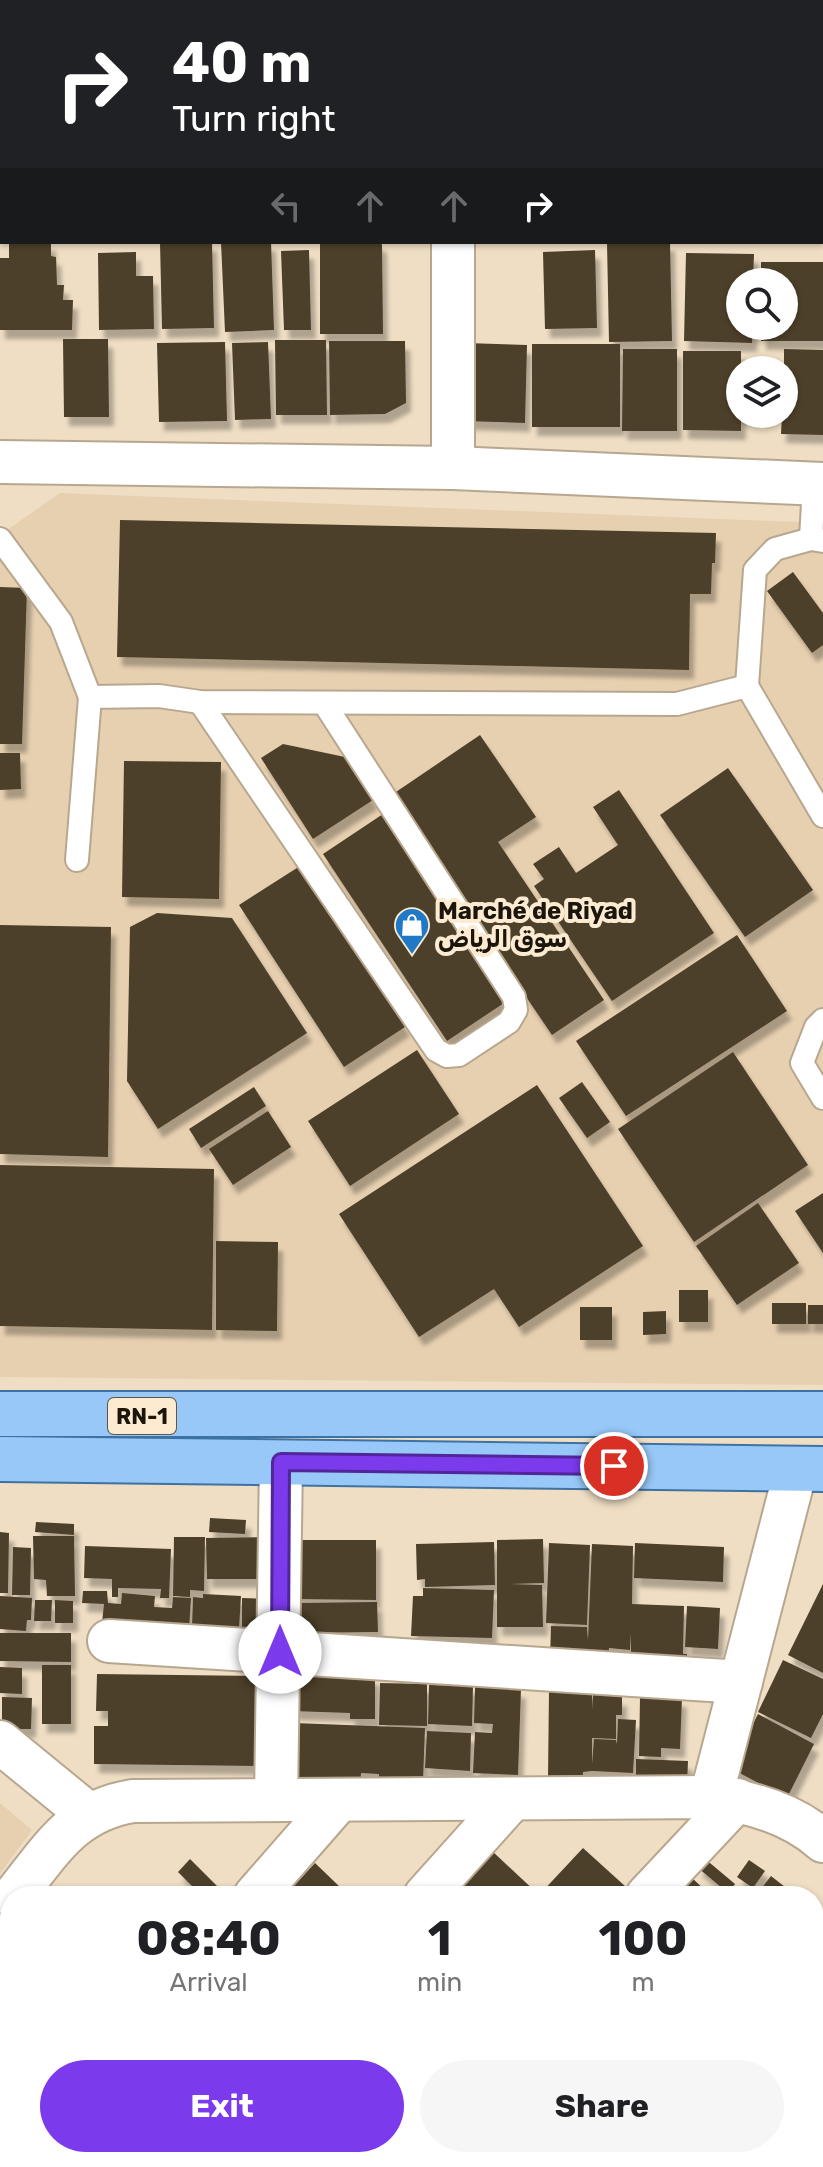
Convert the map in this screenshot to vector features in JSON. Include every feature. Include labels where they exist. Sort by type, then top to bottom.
[{"type":"main road","name":"RN-1","points":[[0,1414],[823,1414]]},
{"type":"main road","name":"RN-1","points":[[0,1459],[809,1469]]},
{"type":"street","points":[[453,244],[453,468]]},
{"type":"street","points":[[0,462],[453,468],[819,484]]},
{"type":"street","points":[[276,1800],[281,1462]]},
{"type":"street","points":[[655,1886],[724,1799],[741,1682],[809,1469]]},
{"type":"street","points":[[109,1641],[741,1682]]},
{"type":"street","points":[[0,1742],[88,1814]]},
{"type":"street","points":[[434,1886],[512,1799]]},
{"type":"street","points":[[22,1886],[66,1833],[88,1814],[113,1804],[133,1801],[724,1799],[774,1811],[823,1841]]},
{"type":"street","points":[[264,1886],[339,1800]]},
{"type":"lane","points":[[819,484],[817,540],[775,549],[755,570],[747,686],[823,816]]},
{"type":"lane","points":[[0,539],[61,622],[90,697],[77,860]]},
{"type":"lane","points":[[90,697],[159,696],[200,702],[677,704],[747,686]]},
{"type":"lane","points":[[200,702],[436,1050],[447,1056],[459,1055],[509,1022],[516,1010],[514,997],[324,703]]},
{"type":"lane","points":[[823,1020],[816,1027],[802,1063],[823,1098]]},
{"type":"shaded area","name":"Marché de Riyad سوق الرياض","points":[[60,493],[823,523],[823,1385],[0,1377],[0,535]]},
{"type":"shaded area","points":[[0,1803],[32,1830],[0,1874]]},
{"type":"building","points":[[9,244],[51,244],[51,256],[56,257],[57,285],[64,285],[63,300],[73,300],[72,330],[0,330],[0,258],[9,258]]},
{"type":"building","points":[[160,244],[212,244],[214,328],[162,329]]},
{"type":"building","points":[[221,244],[271,244],[274,330],[225,332]]},
{"type":"building","points":[[320,244],[381,244],[383,334],[320,334]]},
{"type":"building","points":[[607,244],[670,244],[672,341],[609,342]]},
{"type":"building","points":[[309,250],[311,330],[284,330],[281,251]]},
{"type":"building","points":[[595,250],[597,328],[545,329],[543,252]]},
{"type":"building","points":[[136,252],[136,276],[153,276],[154,329],[99,330],[98,253]]},
{"type":"building","points":[[686,253],[754,254],[754,268],[726,268],[726,340],[752,340],[752,343],[684,341]]},
{"type":"building","points":[[761,262],[823,262],[823,341],[761,341],[798,340],[798,268],[761,268]]},
{"type":"building","points":[[63,339],[108,339],[109,417],[64,417]]},
{"type":"building","points":[[275,340],[326,340],[327,415],[276,415]]},
{"type":"building","points":[[329,341],[405,341],[406,403],[385,414],[330,415]]},
{"type":"building","points":[[225,342],[227,421],[159,422],[157,343]]},
{"type":"building","points":[[268,342],[271,419],[235,420],[232,343]]},
{"type":"building","points":[[466,343],[527,345],[525,423],[464,421]]},
{"type":"building","points":[[532,344],[620,344],[620,427],[532,427]]},
{"type":"building","points":[[623,349],[677,349],[677,431],[622,431]]},
{"type":"building","points":[[784,349],[823,350],[823,435],[781,434],[781,428],[798,428],[798,356],[784,356]]},
{"type":"building","points":[[683,351],[741,351],[741,356],[726,356],[726,428],[741,428],[741,431],[683,430]]},
{"type":"building","points":[[120,520],[716,533],[715,563],[712,563],[711,594],[690,594],[689,670],[117,657]]},
{"type":"building","points":[[793,572],[823,613],[823,645],[812,653],[767,591]]},
{"type":"building","points":[[0,587],[27,588],[22,744],[0,744]]},
{"type":"building","points":[[480,735],[536,817],[498,842],[604,1000],[552,1035],[390,796]]},
{"type":"building","points":[[283,744],[345,757],[373,800],[313,839],[261,758]]},
{"type":"building","points":[[0,753],[20,753],[21,789],[0,790]]},
{"type":"building","points":[[124,761],[221,762],[219,899],[122,897]]},
{"type":"building","points":[[728,768],[813,890],[745,937],[660,815]]},
{"type":"building","points":[[619,790],[714,933],[612,1001],[534,886],[544,879],[533,864],[559,847],[576,873],[618,845],[593,807]]},
{"type":"building","points":[[383,814],[507,1001],[447,1041],[323,854]]},
{"type":"building","points":[[300,866],[405,1027],[344,1067],[239,905]]},
{"type":"building","points":[[157,913],[232,918],[307,1033],[158,1129],[127,1081],[130,927]]},
{"type":"building","points":[[0,925],[111,927],[108,1157],[0,1154]]},
{"type":"building","points":[[737,935],[787,1011],[626,1116],[576,1041]]},
{"type":"building","points":[[417,1050],[459,1114],[350,1186],[308,1121]]},
{"type":"building","points":[[733,1052],[808,1165],[694,1242],[618,1129]]},
{"type":"building","points":[[582,1082],[610,1122],[587,1138],[559,1098]]},
{"type":"building","points":[[537,1085],[643,1246],[519,1327],[494,1289],[419,1337],[339,1214]]},
{"type":"building","points":[[254,1087],[266,1106],[201,1148],[189,1129]]},
{"type":"building","points":[[268,1111],[291,1147],[233,1185],[209,1149]]},
{"type":"building","points":[[0,1165],[214,1169],[212,1330],[0,1326]]},
{"type":"building","points":[[823,1193],[823,1253],[795,1211]]},
{"type":"building","points":[[758,1203],[799,1263],[737,1305],[696,1246]]},
{"type":"building","points":[[216,1241],[278,1242],[277,1331],[216,1330]]},
{"type":"building","points":[[679,1290],[708,1290],[708,1322],[679,1322]]},
{"type":"building","points":[[772,1303],[806,1303],[806,1324],[772,1324]]},
{"type":"building","points":[[808,1305],[823,1305],[823,1324],[808,1324]]},
{"type":"building","points":[[580,1307],[612,1307],[612,1340],[580,1340]]},
{"type":"building","points":[[666,1311],[666,1334],[643,1335],[643,1312]]},
{"type":"building","points":[[210,1518],[246,1520],[245,1534],[209,1532]]},
{"type":"building","points":[[36,1522],[74,1524],[74,1535],[35,1532]]},
{"type":"building","points":[[0,1532],[9,1533],[8,1593],[0,1593]]},
{"type":"building","points":[[33,1536],[74,1536],[75,1596],[47,1596],[46,1580],[34,1579]]},
{"type":"building","points":[[174,1537],[205,1537],[204,1591],[190,1590],[190,1597],[173,1596]]},
{"type":"building","points":[[269,1537],[270,1579],[207,1579],[206,1538]]},
{"type":"building","points":[[543,1539],[544,1583],[510,1584],[542,1585],[543,1627],[497,1627],[497,1540]]},
{"type":"building","points":[[292,1540],[376,1540],[376,1600],[291,1599]]},
{"type":"building","points":[[494,1542],[495,1585],[425,1587],[425,1579],[417,1580],[416,1544]]},
{"type":"building","points":[[549,1543],[590,1545],[587,1625],[546,1623]]},
{"type":"building","points":[[635,1543],[724,1547],[723,1582],[634,1578]]},
{"type":"building","points":[[592,1544],[633,1546],[632,1604],[684,1606],[683,1654],[687,1654],[687,1670],[631,1656],[631,1633],[630,1650],[609,1648],[608,1662],[550,1659],[551,1626],[587,1627],[588,1640]]},
{"type":"building","points":[[85,1546],[171,1549],[169,1598],[160,1598],[161,1589],[118,1588],[118,1597],[112,1597],[112,1579],[84,1578]]},
{"type":"building","points":[[13,1547],[31,1548],[30,1595],[12,1595]]},
{"type":"building","points":[[823,1584],[823,1673],[788,1655]]},
{"type":"building","points":[[423,1588],[494,1590],[492,1638],[411,1636],[413,1596],[423,1596]]},
{"type":"building","points":[[83,1591],[107,1591],[108,1603],[121,1604],[122,1593],[155,1596],[154,1607],[172,1608],[173,1597],[191,1598],[189,1630],[102,1623],[104,1604],[82,1603]]},
{"type":"building","points":[[203,1594],[241,1596],[239,1629],[192,1627],[193,1597],[203,1598]]},
{"type":"building","points":[[0,1596],[32,1598],[31,1620],[27,1620],[26,1631],[0,1629]]},
{"type":"building","points":[[242,1598],[269,1599],[268,1632],[242,1631]]},
{"type":"building","points":[[35,1600],[52,1600],[51,1621],[34,1621]]},
{"type":"building","points":[[55,1600],[73,1601],[73,1623],[55,1623]]},
{"type":"building","points":[[377,1602],[378,1632],[295,1633],[294,1603]]},
{"type":"building","points":[[687,1606],[720,1608],[718,1649],[685,1647]]},
{"type":"building","points":[[0,1633],[71,1633],[71,1662],[0,1661]]},
{"type":"building","points":[[783,1660],[823,1679],[823,1714],[811,1738],[758,1712]]},
{"type":"building","points":[[42,1665],[71,1665],[71,1724],[42,1724]]},
{"type":"building","points":[[0,1667],[22,1668],[22,1694],[0,1693]]},
{"type":"building","points":[[97,1674],[268,1676],[267,1766],[94,1764],[94,1726],[108,1726],[108,1711],[96,1711]]},
{"type":"building","points":[[292,1674],[375,1676],[375,1719],[350,1719],[350,1713],[292,1711]]},
{"type":"building","points":[[380,1683],[427,1684],[427,1726],[379,1725]]},
{"type":"building","points":[[429,1685],[473,1686],[472,1726],[428,1724]]},
{"type":"building","points":[[475,1687],[521,1689],[518,1775],[473,1773],[475,1732],[492,1733],[493,1724],[474,1723]]},
{"type":"building","points":[[549,1690],[592,1690],[592,1710],[593,1692],[615,1692],[614,1697],[622,1697],[622,1715],[616,1715],[616,1739],[592,1738],[592,1764],[594,1739],[616,1740],[617,1744],[618,1719],[636,1720],[633,1773],[592,1771],[583,1772],[583,1778],[548,1778]]},
{"type":"building","points":[[2,1697],[32,1698],[31,1729],[2,1729]]},
{"type":"building","points":[[640,1697],[682,1698],[680,1749],[661,1748],[661,1757],[639,1756]]},
{"type":"building","points":[[758,1714],[814,1744],[787,1798],[730,1768]]},
{"type":"building","points":[[294,1723],[425,1728],[423,1781],[379,1787],[379,1774],[361,1773],[360,1793],[329,1780],[292,1778]]},
{"type":"building","points":[[427,1731],[471,1733],[470,1771],[425,1768]]},
{"type":"building","points":[[636,1759],[688,1761],[687,1785],[636,1782]]},
{"type":"building","points":[[583,1848],[625,1886],[547,1886]]},
{"type":"building","points":[[491,1850],[530,1886],[458,1886]]},
{"type":"building","points":[[704,1858],[735,1884],[720,1886],[697,1867]]},
{"type":"building","points":[[190,1859],[217,1886],[192,1886],[178,1872]]},
{"type":"building","points":[[749,1860],[765,1871],[754,1886],[737,1877]]},
{"type":"building","points":[[315,1863],[339,1886],[293,1886]]},
{"type":"building","points":[[690,1876],[700,1886],[680,1886]]},
{"type":"building","points":[[771,1876],[784,1886],[763,1886]]},
{"type":"place","name":"Marché de Riyad سوق الرياض","points":[[412,956]]},
{"type":"route","points":[[280,1652],[281,1462],[614,1466]]}]
